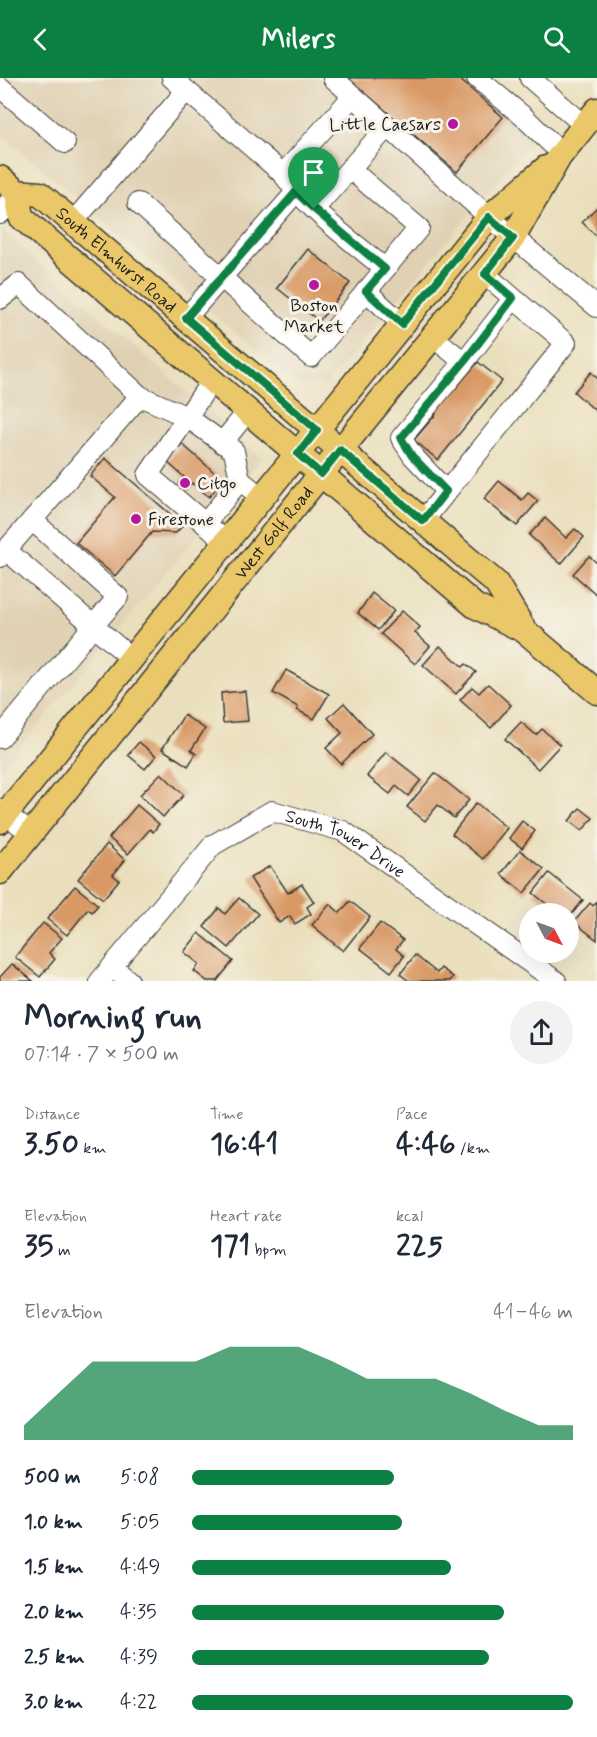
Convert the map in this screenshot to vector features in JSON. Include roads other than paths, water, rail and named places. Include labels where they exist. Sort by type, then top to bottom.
[{"type":"main road","name":"West Golf Road","points":[[0,872],[485,274],[513,238],[561,155],[591,118]]},
{"type":"main road","name":"West Golf Road","points":[[2,815],[132,659],[489,217],[561,155]]},
{"type":"main road","name":"South Elmhurst Road","points":[[8,185],[40,194],[496,583],[525,631]]},
{"type":"main road","name":"South Elmhurst Road","points":[[8,185],[21,217],[475,606],[525,631],[597,692]]},
{"type":"street","points":[[333,78],[513,238],[597,308]]},
{"type":"street","points":[[477,78],[524,117],[561,155]]},
{"type":"street","points":[[530,78],[591,118]]},
{"type":"street","points":[[73,222],[179,84],[283,174],[296,192],[314,209],[385,269]]},
{"type":"street","points":[[0,87],[65,143]]},
{"type":"street","points":[[283,174],[353,96]]},
{"type":"street","points":[[314,209],[388,126]]},
{"type":"street","points":[[138,203],[311,357],[419,228],[350,169]]},
{"type":"street","points":[[0,214],[8,185]]},
{"type":"street","points":[[186,318],[296,192]]},
{"type":"street","points":[[423,521],[566,343],[485,274]]},
{"type":"street","points":[[0,299],[19,284],[140,396],[187,417],[234,451],[240,480],[262,498]]},
{"type":"street","points":[[366,291],[402,324]]},
{"type":"street","points":[[446,491],[412,456],[401,438],[513,298]]},
{"type":"street","points":[[433,337],[464,362]]},
{"type":"street","points":[[212,380],[148,475],[227,542]]},
{"type":"street","points":[[132,659],[3,553],[140,396]]},
{"type":"street","points":[[222,443],[248,411]]},
{"type":"street","points":[[205,524],[240,480]]},
{"type":"street","points":[[0,738],[118,597],[32,520]]},
{"type":"street","name":"South Tower Drive","points":[[106,974],[213,845],[272,811],[343,831],[556,981]]},
{"type":"street","points":[[2,815],[31,834]]},
{"type":"street","points":[[106,974],[129,981]]},
{"type":"place","name":"Little Caesars","points":[[453,124]]},
{"type":"place","name":"Boston Market","points":[[314,285]]},
{"type":"place","name":"Citgo","points":[[185,483]]},
{"type":"place","name":"Firestone","points":[[136,519]]}]
